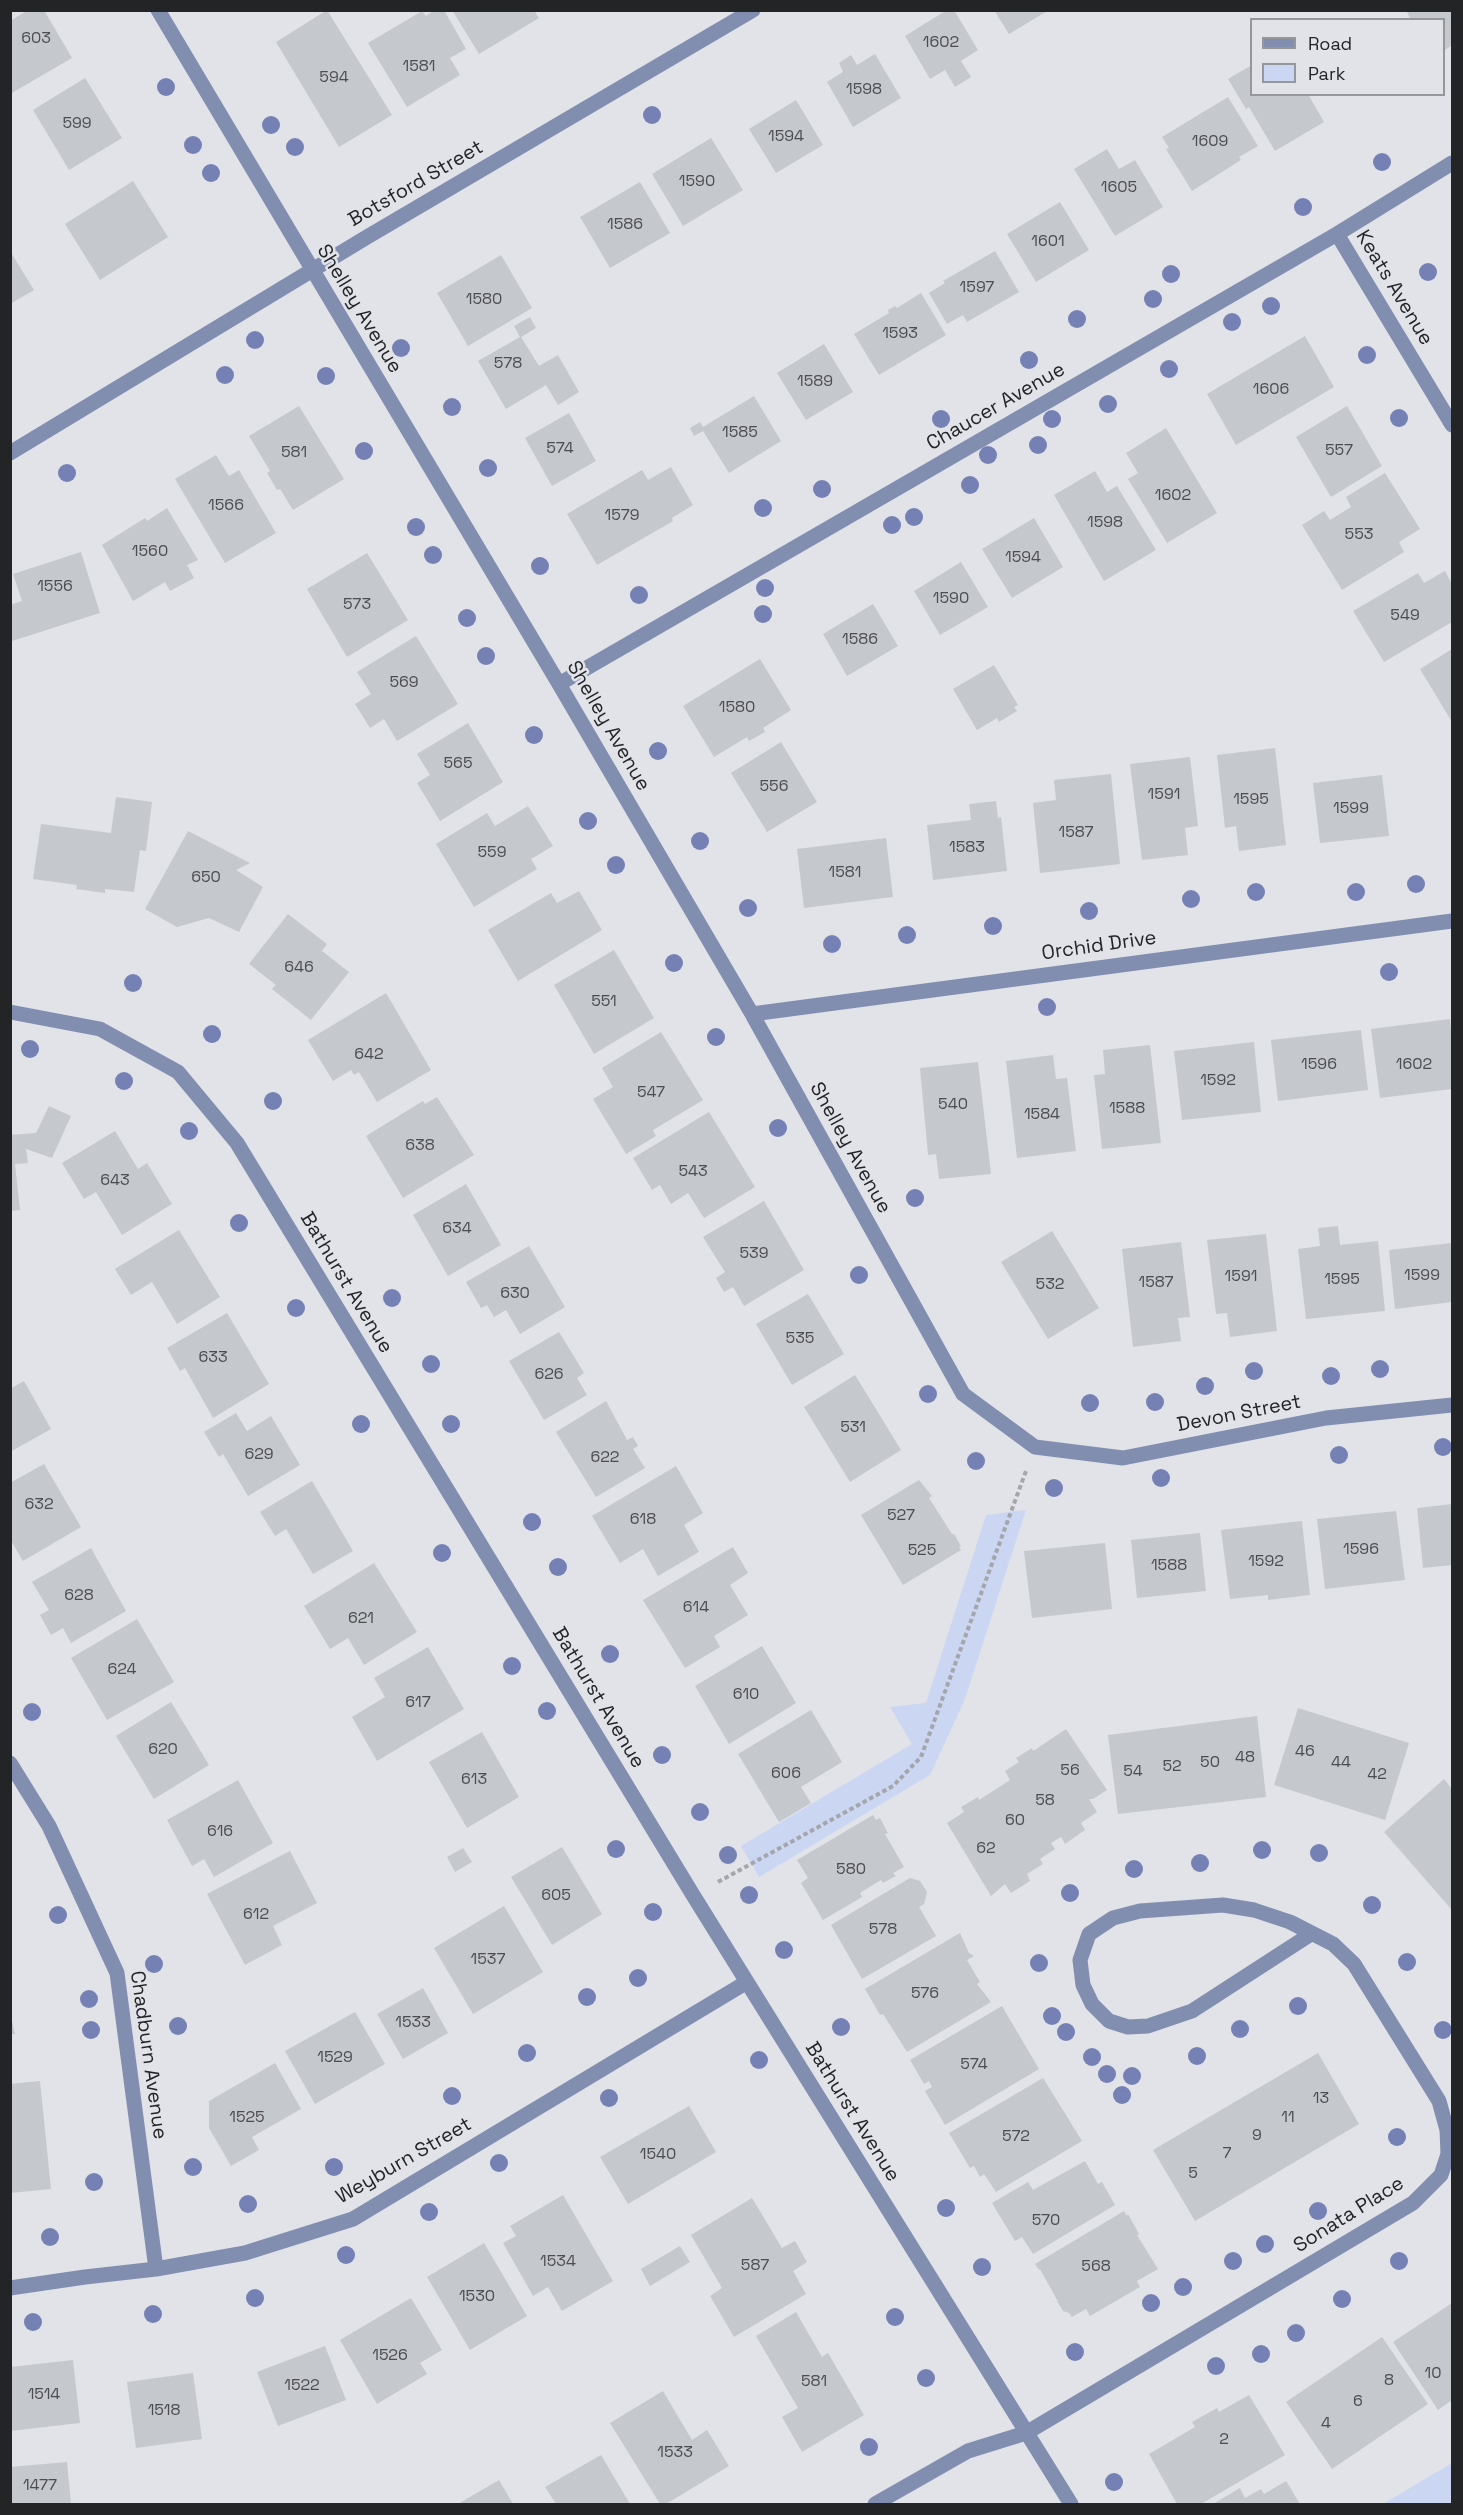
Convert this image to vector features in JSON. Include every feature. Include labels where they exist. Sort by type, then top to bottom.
[{"type":"street","name":"Shelley Avenue","points":[[158,10],[559,684],[752,1014],[963,1394],[1035,1447]]},
{"type":"street","name":"Botsford Street","points":[[10,453],[367,237],[753,10]]},
{"type":"street","name":"Chaucer Avenue","points":[[559,684],[1337,234],[1452,163]]},
{"type":"street","name":"Keats Avenue","points":[[1337,234],[1452,425]]},
{"type":"street","name":"Orchid Drive","points":[[752,1014],[1452,921]]},
{"type":"street","name":"Bathurst Avenue","points":[[10,1012],[100,1029],[178,1072],[237,1143],[693,1895],[1071,2505]]},
{"type":"street","name":"Devon Street","points":[[1035,1447],[1123,1458],[1326,1418],[1452,1405]]},
{"type":"street","name":"Chadburn Avenue","points":[[10,1763],[49,1826],[117,1973],[156,2269]]},
{"type":"street","name":"Sonata Place","points":[[875,2505],[968,2451],[1026,2433],[1413,2203],[1441,2175],[1448,2154],[1447,2130],[1439,2101],[1354,1964],[1333,1944],[1281,1919],[1254,1910],[1223,1905],[1140,1911],[1113,1918],[1089,1934],[1080,1960],[1083,1984],[1092,2004],[1109,2021],[1128,2027],[1148,2026],[1192,2011],[1311,1934]]},
{"type":"street","name":"Weyburn Street","points":[[10,2288],[156,2269],[245,2253],[352,2218],[747,1982]]},
{"type":"path","points":[[693,1895],[893,1786],[921,1757],[1035,1447]]},
{"type":"green space","points":[[1026,1510],[965,1699],[930,1775],[759,1877],[741,1846],[912,1744],[890,1707],[926,1703],[986,1515]]},
{"type":"green space","points":[[1452,2463],[1452,2504],[1383,2504]]},
{"type":"building","points":[[28,10],[44,10],[72,58],[10,94],[10,21]]},
{"type":"building","points":[[327,10],[392,115],[339,147],[276,42]]},
{"type":"building","points":[[435,10],[444,10],[466,49],[450,58],[460,75],[407,107],[368,43],[422,11],[426,16]]},
{"type":"building","points":[[452,10],[534,10],[539,18],[479,54]]},
{"type":"building","points":[[947,10],[954,10],[978,50],[961,61],[971,77],[955,87],[945,70],[930,79],[905,36]]},
{"type":"building","points":[[994,10],[1049,10],[1009,34]]},
{"type":"building","points":[[1406,10],[1452,10],[1452,45],[1445,50],[1445,18],[1410,18]]},
{"type":"building","points":[[875,54],[901,98],[853,127],[827,82],[843,72],[839,63],[851,55],[857,65]]},
{"type":"building","points":[[1250,66],[1250,96],[1309,96],[1324,122],[1275,151],[1249,107],[1246,109],[1228,79]]},
{"type":"building","points":[[85,78],[122,138],[69,170],[33,110]]},
{"type":"building","points":[[1228,97],[1258,146],[1239,157],[1241,160],[1192,191],[1166,149],[1169,148],[1162,137]]},
{"type":"building","points":[[796,100],[823,145],[776,173],[749,129]]},
{"type":"building","points":[[711,138],[743,190],[683,226],[652,174]]},
{"type":"building","points":[[1107,149],[1119,169],[1135,160],[1163,207],[1115,236],[1074,169]]},
{"type":"building","points":[[133,181],[168,237],[100,280],[65,224]]},
{"type":"building","points":[[640,182],[670,233],[610,268],[580,217]]},
{"type":"building","points":[[1060,202],[1089,250],[1036,282],[1007,234]]},
{"type":"building","points":[[10,251],[34,290],[10,304]]},
{"type":"building","points":[[995,251],[1019,292],[967,322],[963,315],[947,324],[929,293],[945,283],[943,281]]},
{"type":"building","points":[[501,255],[532,308],[468,346],[437,293]]},
{"type":"building","points":[[921,293],[946,335],[879,375],[854,334],[889,313],[888,310],[895,306],[897,308]]},
{"type":"building","points":[[530,317],[536,328],[521,337],[539,366],[558,355],[579,392],[558,405],[546,385],[506,409],[478,361],[520,337],[514,326]]},
{"type":"building","points":[[1305,336],[1334,387],[1236,445],[1207,394]]},
{"type":"building","points":[[824,344],[853,392],[806,420],[777,373]]},
{"type":"building","points":[[754,396],[781,441],[729,473],[703,431],[694,436],[690,428],[700,422],[703,427]]},
{"type":"building","points":[[299,406],[344,479],[293,510],[280,489],[277,490],[267,473],[270,471],[249,436]]},
{"type":"building","points":[[1347,406],[1382,466],[1331,497],[1296,437]]},
{"type":"building","points":[[569,413],[596,461],[552,486],[525,438]]},
{"type":"building","points":[[1166,428],[1217,513],[1167,543],[1128,479],[1138,473],[1126,453]]},
{"type":"building","points":[[216,455],[229,476],[239,470],[276,533],[225,563],[175,479]]},
{"type":"building","points":[[671,467],[693,505],[672,518],[673,521],[597,565],[567,514],[642,470],[648,480]]},
{"type":"building","points":[[1095,471],[1107,492],[1117,486],[1156,550],[1104,581],[1054,495]]},
{"type":"building","points":[[1385,473],[1420,529],[1399,542],[1404,552],[1342,590],[1302,525],[1324,511],[1330,520],[1351,507],[1346,497]]},
{"type":"building","points":[[167,508],[198,560],[187,565],[194,578],[170,591],[165,582],[133,601],[102,545],[145,518],[147,521]]},
{"type":"building","points":[[1034,518],[1063,567],[1012,598],[982,549]]},
{"type":"building","points":[[81,552],[100,613],[12,641],[10,605],[22,601],[13,574]]},
{"type":"building","points":[[367,553],[408,620],[347,657],[307,589]]},
{"type":"building","points":[[961,562],[988,607],[940,635],[914,591]]},
{"type":"building","points":[[1445,571],[1452,584],[1452,622],[1384,662],[1353,611],[1418,573],[1424,583]]},
{"type":"building","points":[[873,604],[898,646],[847,676],[823,634]]},
{"type":"building","points":[[416,636],[458,704],[397,741],[384,719],[370,728],[355,704],[371,694],[357,672]]},
{"type":"building","points":[[1452,649],[1452,722],[1420,669]]},
{"type":"building","points":[[760,659],[791,710],[763,728],[765,732],[749,741],[747,737],[714,757],[683,706]]},
{"type":"building","points":[[994,665],[1018,705],[1014,707],[1017,711],[999,722],[997,718],[977,730],[953,689]]},
{"type":"building","points":[[468,723],[503,782],[440,821],[417,783],[430,775],[417,754]]},
{"type":"building","points":[[781,742],[817,802],[767,832],[731,773]]},
{"type":"building","points":[[1275,748],[1286,845],[1239,851],[1236,826],[1225,828],[1217,755]]},
{"type":"building","points":[[1190,757],[1198,826],[1185,828],[1188,855],[1142,860],[1130,764]]},
{"type":"building","points":[[1111,774],[1120,864],[1040,873],[1033,803],[1056,800],[1054,780]]},
{"type":"building","points":[[1382,775],[1389,836],[1320,843],[1313,783]]},
{"type":"building","points":[[116,797],[152,802],[146,851],[140,850],[134,892],[105,889],[105,893],[76,889],[77,885],[33,879],[41,824],[111,833]]},
{"type":"building","points":[[996,801],[998,818],[1001,817],[1007,871],[933,880],[927,825],[971,820],[969,804]]},
{"type":"building","points":[[528,806],[553,846],[531,859],[537,869],[474,907],[436,844],[487,813],[495,826]]},
{"type":"building","points":[[188,831],[250,863],[236,870],[263,887],[239,932],[209,918],[177,927],[145,909]]},
{"type":"building","points":[[886,838],[893,897],[804,908],[797,849]]},
{"type":"building","points":[[579,891],[602,930],[518,981],[488,930],[551,893],[557,903]]},
{"type":"building","points":[[288,914],[327,944],[322,951],[349,972],[311,1020],[272,989],[276,985],[249,964]]},
{"type":"building","points":[[614,950],[654,1018],[594,1054],[554,985]]},
{"type":"building","points":[[386,993],[431,1070],[377,1102],[359,1072],[354,1075],[351,1070],[333,1081],[308,1040]]},
{"type":"building","points":[[1450,1019],[1452,1089],[1380,1098],[1371,1029]]},
{"type":"building","points":[[1361,1030],[1368,1090],[1278,1101],[1271,1040]]},
{"type":"building","points":[[661,1032],[703,1100],[653,1130],[656,1136],[626,1154],[593,1099],[613,1087],[602,1068]]},
{"type":"building","points":[[1254,1042],[1261,1112],[1182,1120],[1174,1051]]},
{"type":"building","points":[[1150,1045],[1161,1143],[1102,1149],[1094,1075],[1105,1074],[1103,1050]]},
{"type":"building","points":[[1053,1055],[1056,1079],[1067,1078],[1076,1151],[1017,1158],[1006,1061]]},
{"type":"building","points":[[978,1062],[991,1174],[939,1179],[936,1154],[928,1155],[920,1068]]},
{"type":"building","points":[[437,1097],[474,1155],[403,1198],[366,1136],[423,1101],[425,1104]]},
{"type":"building","points":[[49,1106],[71,1116],[52,1158],[26,1149],[28,1163],[15,1164],[20,1210],[10,1211],[10,1135],[36,1133]]},
{"type":"building","points":[[709,1112],[755,1187],[704,1218],[688,1193],[671,1204],[660,1185],[652,1190],[633,1158]]},
{"type":"building","points":[[115,1131],[138,1169],[147,1163],[172,1204],[122,1235],[96,1192],[84,1199],[62,1163]]},
{"type":"building","points":[[466,1184],[501,1245],[448,1276],[413,1215]]},
{"type":"building","points":[[764,1201],[804,1270],[744,1306],[733,1287],[724,1292],[716,1278],[725,1272],[703,1237]]},
{"type":"building","points":[[1338,1226],[1340,1245],[1378,1241],[1385,1311],[1306,1319],[1298,1249],[1320,1246],[1318,1228]]},
{"type":"building","points":[[179,1230],[220,1297],[177,1324],[152,1282],[131,1295],[115,1269]]},
{"type":"building","points":[[1052,1231],[1099,1308],[1048,1339],[1001,1262]]},
{"type":"building","points":[[1266,1234],[1277,1331],[1230,1337],[1227,1313],[1216,1314],[1207,1240]]},
{"type":"building","points":[[1181,1242],[1190,1317],[1178,1318],[1181,1341],[1133,1347],[1122,1249]]},
{"type":"building","points":[[1452,1243],[1452,1302],[1395,1309],[1389,1250]]},
{"type":"building","points":[[529,1246],[565,1307],[520,1334],[506,1310],[494,1317],[487,1305],[481,1308],[466,1282]]},
{"type":"building","points":[[808,1294],[844,1354],[792,1385],[756,1324]]},
{"type":"building","points":[[227,1313],[269,1384],[213,1418],[185,1368],[180,1371],[167,1348]]},
{"type":"building","points":[[559,1332],[584,1373],[577,1378],[587,1395],[544,1420],[509,1361]]},
{"type":"building","points":[[855,1375],[901,1450],[850,1482],[804,1407]]},
{"type":"building","points":[[24,1381],[51,1429],[10,1452],[10,1389]]},
{"type":"building","points":[[606,1401],[627,1440],[633,1437],[638,1446],[633,1449],[645,1468],[596,1497],[556,1432]]},
{"type":"building","points":[[236,1413],[247,1431],[271,1416],[300,1465],[248,1496],[223,1454],[219,1457],[204,1432]]},
{"type":"building","points":[[44,1464],[81,1527],[23,1561],[10,1539],[10,1483]]},
{"type":"building","points":[[676,1466],[703,1513],[684,1525],[699,1552],[658,1576],[643,1549],[620,1563],[592,1516]]},
{"type":"building","points":[[919,1480],[932,1496],[929,1498],[954,1534],[961,1550],[903,1585],[861,1515]]},
{"type":"building","points":[[312,1481],[353,1551],[313,1574],[286,1529],[275,1536],[260,1512]]},
{"type":"building","points":[[1452,1504],[1452,1565],[1423,1568],[1417,1508]]},
{"type":"building","points":[[1396,1511],[1405,1580],[1325,1589],[1317,1519]]},
{"type":"building","points":[[1302,1521],[1310,1595],[1268,1600],[1268,1595],[1230,1599],[1221,1530]]},
{"type":"building","points":[[1200,1533],[1206,1591],[1137,1598],[1131,1540]]},
{"type":"building","points":[[1105,1543],[1112,1609],[1032,1618],[1024,1551]]},
{"type":"building","points":[[733,1547],[748,1573],[730,1585],[748,1615],[714,1636],[720,1647],[685,1668],[643,1600]]},
{"type":"building","points":[[91,1548],[126,1611],[71,1643],[63,1628],[51,1635],[40,1615],[49,1610],[32,1582]]},
{"type":"building","points":[[374,1563],[417,1632],[364,1665],[348,1638],[330,1649],[304,1606]]},
{"type":"building","points":[[137,1619],[174,1682],[107,1720],[71,1658]]},
{"type":"building","points":[[762,1646],[796,1703],[729,1744],[695,1686]]},
{"type":"building","points":[[428,1647],[464,1709],[377,1761],[352,1717],[385,1697],[374,1678]]},
{"type":"building","points":[[171,1702],[209,1765],[154,1799],[116,1736]]},
{"type":"building","points":[[1298,1708],[1409,1743],[1385,1820],[1274,1785]]},
{"type":"building","points":[[811,1710],[842,1762],[801,1787],[811,1803],[779,1822],[738,1754]]},
{"type":"building","points":[[1257,1716],[1266,1797],[1118,1814],[1108,1735]]},
{"type":"building","points":[[1066,1729],[1107,1790],[1089,1799],[1097,1812],[1081,1823],[1085,1830],[1065,1844],[1061,1837],[1051,1843],[1055,1849],[1040,1859],[1043,1864],[1027,1874],[1030,1881],[1011,1893],[1005,1884],[991,1896],[947,1823],[964,1812],[961,1807],[978,1797],[979,1800],[1010,1780],[1005,1771],[1019,1762],[1016,1758],[1032,1748],[1033,1751]]},
{"type":"building","points":[[482,1732],[519,1797],[467,1828],[429,1762]]},
{"type":"building","points":[[1444,1779],[1452,1789],[1452,1910],[1384,1832]]},
{"type":"building","points":[[238,1780],[273,1843],[214,1877],[204,1859],[192,1866],[167,1820]]},
{"type":"building","points":[[873,1815],[876,1820],[880,1818],[888,1833],[885,1834],[904,1867],[893,1873],[896,1876],[883,1883],[881,1880],[860,1893],[862,1897],[823,1920],[801,1883],[808,1878],[797,1860]]},
{"type":"building","points":[[562,1847],[602,1914],[552,1945],[511,1877]]},
{"type":"building","points":[[463,1848],[472,1862],[455,1872],[447,1857]]},
{"type":"building","points":[[290,1851],[317,1903],[273,1926],[282,1945],[245,1965],[207,1894]]},
{"type":"building","points":[[910,1878],[920,1881],[927,1892],[924,1904],[919,1907],[936,1936],[862,1979],[831,1925]]},
{"type":"building","points":[[504,1906],[543,1972],[473,2014],[434,1948]]},
{"type":"building","points":[[960,1933],[969,1953],[974,1956],[967,1960],[980,1982],[977,1984],[991,2002],[907,2052],[883,2014],[880,2015],[865,1989]]},
{"type":"building","points":[[423,1988],[448,2033],[403,2059],[377,2014]]},
{"type":"building","points":[[1002,2006],[1039,2069],[945,2125],[925,2091],[932,2087],[929,2081],[924,2084],[910,2060]]},
{"type":"building","points":[[10,2012],[15,2034],[10,2034]]},
{"type":"building","points":[[355,2012],[385,2064],[315,2104],[285,2051]]},
{"type":"building","points":[[1318,2053],[1359,2124],[1195,2221],[1153,2150]]},
{"type":"building","points":[[275,2063],[301,2109],[252,2137],[259,2150],[231,2166],[209,2128],[209,2101]]},
{"type":"building","points":[[1043,2078],[1082,2141],[996,2192],[984,2174],[980,2177],[974,2166],[970,2168],[949,2133]]},
{"type":"building","points":[[40,2081],[51,2189],[10,2193],[10,2084]]},
{"type":"building","points":[[689,2106],[716,2152],[628,2204],[600,2157]]},
{"type":"building","points":[[1085,2161],[1098,2184],[1102,2182],[1115,2205],[1033,2254],[1022,2237],[1015,2241],[992,2203],[1028,2182],[1033,2190]]},
{"type":"building","points":[[563,2195],[613,2281],[562,2311],[548,2287],[533,2296],[503,2243],[516,2236],[510,2226]]},
{"type":"building","points":[[752,2198],[782,2248],[795,2241],[807,2262],[793,2271],[806,2294],[734,2337],[710,2296],[722,2288],[691,2235]]},
{"type":"building","points":[[1124,2211],[1127,2216],[1128,2214],[1139,2234],[1137,2235],[1158,2269],[1137,2281],[1140,2287],[1090,2316],[1086,2309],[1072,2317],[1063,2311],[1057,2301],[1059,2298],[1057,2300],[1035,2264]]},
{"type":"building","points":[[484,2243],[527,2316],[470,2350],[427,2277]]},
{"type":"building","points":[[680,2246],[690,2262],[650,2286],[641,2269]]},
{"type":"building","points":[[411,2298],[442,2350],[420,2363],[427,2374],[377,2404],[340,2340]]},
{"type":"building","points":[[1452,2303],[1452,2400],[1438,2410],[1393,2342]]},
{"type":"building","points":[[796,2312],[822,2357],[828,2353],[864,2415],[802,2452],[782,2417],[798,2408],[756,2336]]},
{"type":"building","points":[[1382,2337],[1428,2404],[1332,2469],[1286,2402]]},
{"type":"building","points":[[325,2346],[346,2400],[278,2426],[257,2372]]},
{"type":"building","points":[[73,2360],[80,2423],[10,2431],[10,2367]]},
{"type":"building","points":[[193,2373],[202,2439],[136,2448],[127,2382]]},
{"type":"building","points":[[663,2391],[692,2440],[707,2430],[729,2466],[666,2504],[660,2504],[610,2423]]},
{"type":"building","points":[[1249,2395],[1285,2455],[1201,2504],[1177,2504],[1149,2454],[1195,2427],[1192,2422],[1217,2408],[1219,2412]]},
{"type":"building","points":[[601,2455],[630,2504],[556,2504],[545,2487]]},
{"type":"building","points":[[67,2462],[71,2504],[10,2504],[10,2467]]},
{"type":"building","points":[[499,2480],[513,2504],[458,2504]]},
{"type":"building","points":[[1286,2481],[1300,2504],[1213,2504],[1240,2488],[1245,2498],[1261,2489],[1264,2494]]}]
